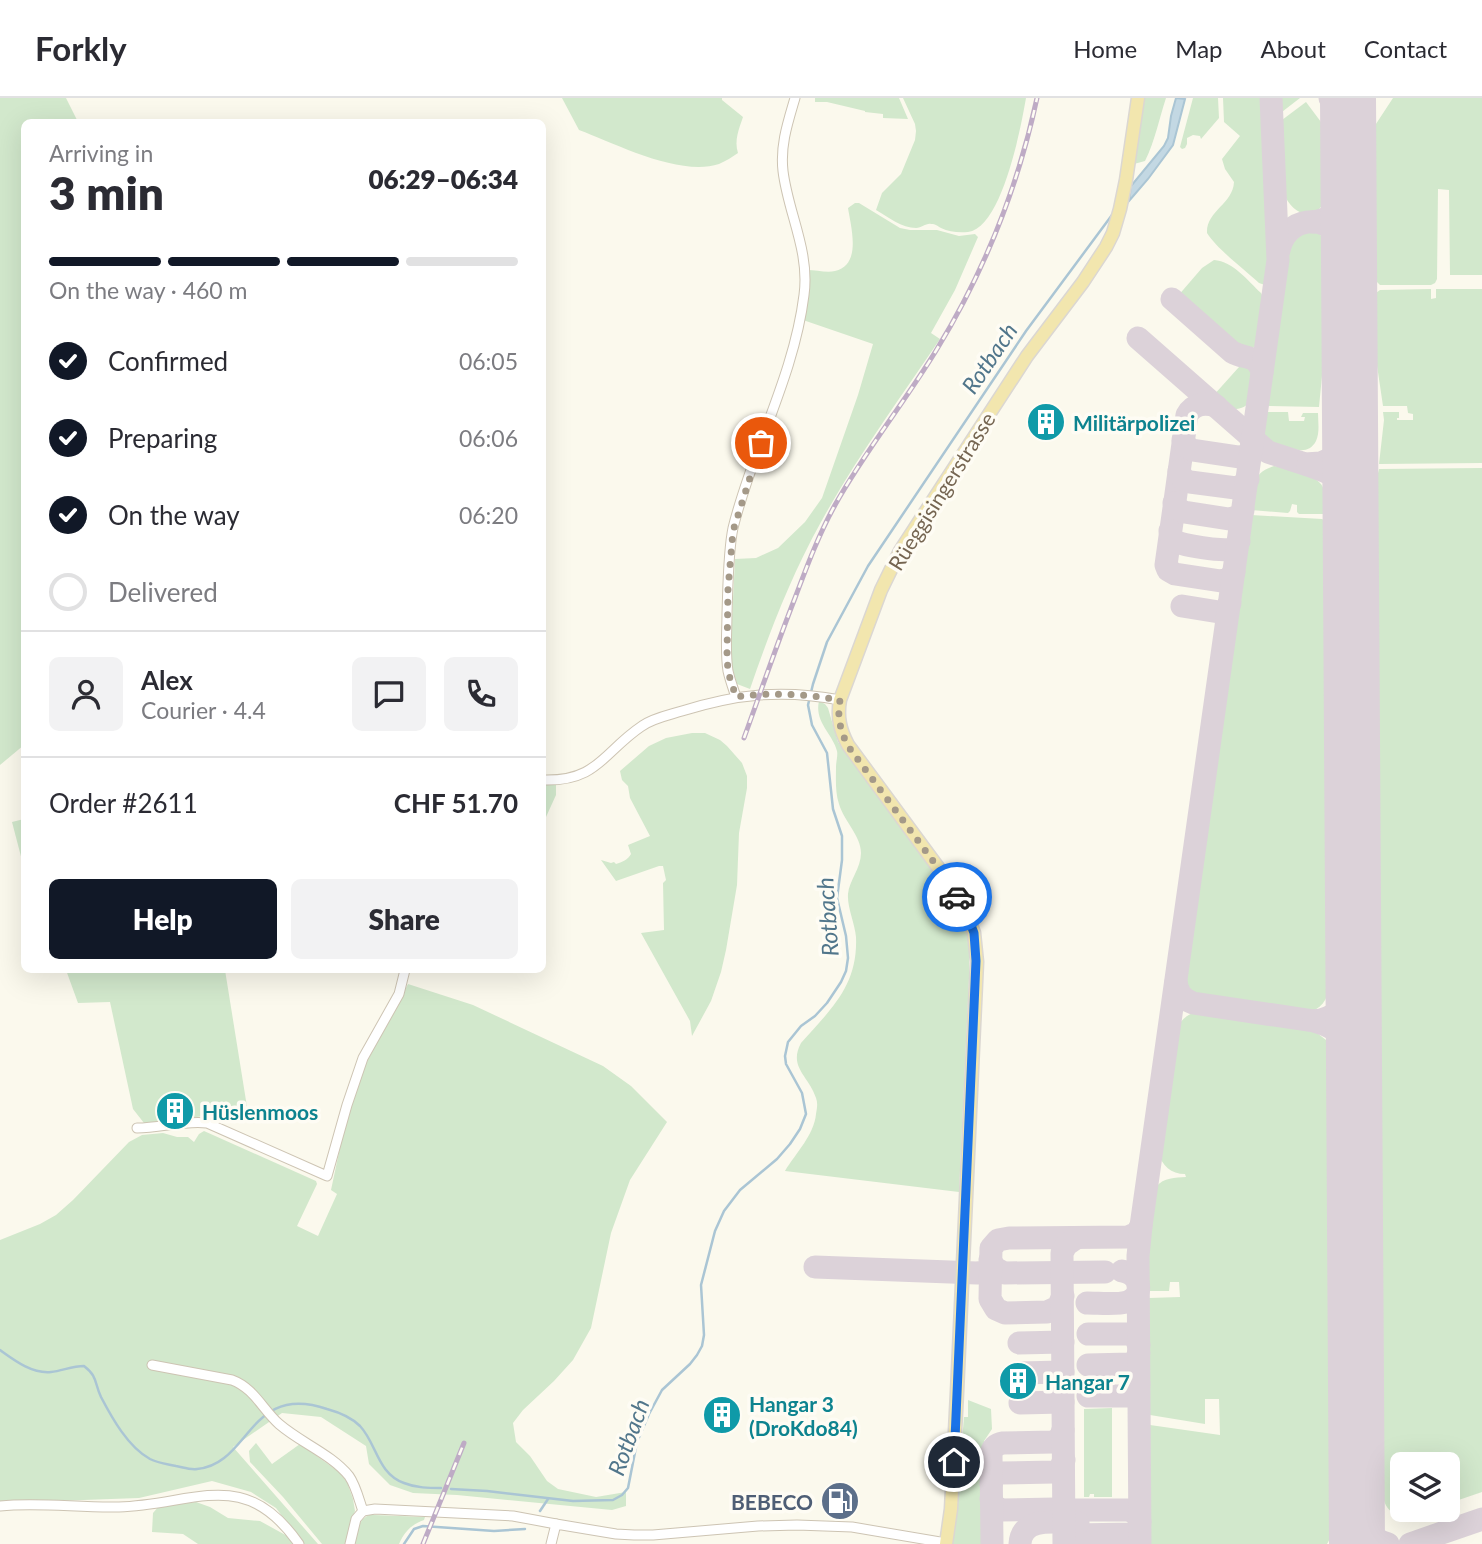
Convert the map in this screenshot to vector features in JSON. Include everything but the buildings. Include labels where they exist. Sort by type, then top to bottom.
[{"type":"main road","name":"Rüeggisingerstrasse","points":[[946,1543],[951,1509],[960,1339],[976,961],[974,933],[964,907],[951,885],[848,746],[838,714],[840,700],[878,596],[900,551],[1027,356],[1083,282],[1113,233],[1126,180],[1138,98]]},
{"type":"street","points":[[736,697],[728,672],[727,654],[728,589],[733,531],[793,350],[805,291],[805,267],[783,170],[782,152],[795,98]]},
{"type":"street","points":[[546,780],[571,779],[585,773],[650,721],[736,697],[756,694],[799,695],[840,700]]},
{"type":"street","points":[[137,1128],[207,1123],[327,1176],[363,1058],[399,994],[404,973]]},
{"type":"street","points":[[152,1365],[232,1380],[244,1386],[275,1421],[338,1465],[350,1478],[363,1511]]},
{"type":"street","points":[[0,1506],[17,1504],[118,1507],[225,1494],[246,1499],[266,1509],[280,1520],[299,1544]]},
{"type":"street","points":[[350,1544],[356,1519],[363,1511],[375,1509],[513,1516],[616,1534],[653,1535],[797,1525],[852,1527],[946,1543]]},
{"type":"street","points":[[551,1544],[556,1524]]},
{"type":"green space","points":[[0,98],[66,98],[76,119],[21,119],[21,748],[0,765]]},
{"type":"green space","points":[[562,98],[722,98],[743,117],[737,139],[738,153],[719,164],[703,167],[667,163],[579,130]]},
{"type":"green space","points":[[815,98],[899,98],[908,119],[883,118],[883,114],[815,102]]},
{"type":"green space","points":[[903,98],[1026,98],[1008,174],[991,213],[980,226],[968,232],[947,230],[933,224],[911,228],[876,210],[882,193],[901,174],[915,140],[915,124]]},
{"type":"green space","points":[[1145,98],[1166,98],[1145,161],[1134,164]]},
{"type":"green space","points":[[1193,98],[1218,98],[1219,118],[1201,139],[1200,136],[1193,135],[1187,138],[1187,144],[1182,149],[1180,147]]},
{"type":"green space","points":[[1223,98],[1265,98],[1273,248],[1269,282],[1265,285],[1231,259],[1207,233],[1211,219],[1233,190],[1234,182],[1222,159],[1240,136],[1224,122]]},
{"type":"green space","points":[[1277,98],[1300,98],[1278,115]]},
{"type":"green space","points":[[1393,98],[1482,98],[1482,275],[1450,275],[1449,190],[1438,189],[1435,283],[1380,285],[1376,281],[1374,127]]},
{"type":"green space","points":[[1306,102],[1324,126],[1324,203],[1313,213],[1307,214],[1296,210],[1283,192],[1278,123]]},
{"type":"green space","points":[[855,203],[900,228],[937,230],[959,236],[975,234],[978,237],[955,290],[931,333],[940,339],[863,452],[810,542],[782,604],[750,689],[737,684],[730,661],[735,559],[756,558],[778,548],[805,522],[822,498],[873,344],[803,320],[807,270],[835,271],[849,261],[853,244],[848,208]]},
{"type":"green space","points":[[1309,231],[1321,235],[1324,247],[1325,355],[1319,407],[1267,406],[1265,403],[1285,260],[1293,242]]},
{"type":"green space","points":[[1214,260],[1234,268],[1263,297],[1263,329],[1259,342],[1253,348],[1233,347],[1177,297],[1202,268]]},
{"type":"green space","points":[[1431,289],[1431,299],[1436,298],[1436,289],[1482,289],[1482,463],[1379,464],[1383,412],[1399,412],[1397,420],[1413,420],[1413,414],[1408,413],[1407,406],[1383,406],[1375,352],[1376,293],[1380,290]]},
{"type":"green space","points":[[1243,365],[1249,365],[1255,372],[1252,397],[1243,407],[1229,408],[1213,396]]},
{"type":"green space","points":[[1267,412],[1288,412],[1289,421],[1304,421],[1305,417],[1301,417],[1303,413],[1318,413],[1318,431],[1313,446],[1300,450],[1271,441],[1266,437],[1262,424],[1263,416]]},
{"type":"green space","points":[[1274,466],[1318,481],[1324,491],[1326,514],[1299,514],[1297,505],[1292,504],[1288,513],[1251,510],[1254,482],[1266,469]]},
{"type":"green space","points":[[1482,468],[1482,1492],[1460,1500],[1460,1452],[1390,1452],[1390,1510],[1383,1499],[1382,1488],[1376,481],[1379,469]]},
{"type":"green space","points":[[1251,515],[1326,521],[1329,991],[1320,1006],[1303,1013],[1201,997],[1188,987],[1184,971]]},
{"type":"green space","points":[[819,701],[828,708],[838,742],[940,882],[966,930],[969,943],[969,978],[959,1192],[785,1171],[808,1137],[815,1122],[817,1108],[813,1090],[798,1065],[798,1051],[801,1043],[840,996],[852,969],[855,954],[856,937],[848,894],[861,853],[839,804],[836,786],[837,751],[821,722]]},
{"type":"green space","points":[[705,733],[727,746],[742,763],[747,776],[747,788],[739,833],[737,885],[726,950],[711,1001],[692,1036],[690,1021],[641,933],[664,930],[663,883],[666,880],[663,866],[616,881],[601,860],[616,864],[623,862],[631,854],[628,845],[650,836],[630,798],[628,786],[622,780],[620,771],[649,746],[666,738]]},
{"type":"green space","points":[[546,784],[556,785],[556,795],[546,817]]},
{"type":"green space","points":[[21,820],[21,856],[12,822]]},
{"type":"green space","points":[[67,973],[225,973],[248,1113],[144,1123],[133,1109],[110,1002],[78,1003]]},
{"type":"green space","points":[[408,984],[473,1005],[603,1066],[631,1086],[667,1122],[630,1180],[611,1233],[591,1328],[573,1360],[513,1423],[516,1442],[530,1456],[547,1481],[558,1489],[596,1497],[626,1492],[626,1506],[612,1510],[413,1493],[390,1485],[369,1464],[366,1446],[321,1417],[282,1413],[233,1447],[318,1544],[303,1544],[276,1508],[251,1492],[212,1481],[139,1498],[0,1503],[0,1240],[56,1215],[129,1142],[142,1135],[163,1133],[188,1137],[194,1142],[204,1131],[316,1181],[297,1226],[318,1236],[337,1194],[331,1190],[348,1110],[362,1071]]},
{"type":"green space","points":[[1195,1012],[1312,1029],[1326,1040],[1329,1047],[1332,1535],[1327,1544],[1150,1544],[1150,1425],[1220,1435],[1219,1399],[1205,1399],[1205,1424],[1150,1415],[1149,1298],[1180,1297],[1179,1282],[1170,1282],[1169,1291],[1148,1291],[1150,1207],[1152,1195],[1159,1184],[1186,1177],[1185,1174],[1175,1173],[1168,1168],[1158,1152],[1176,1030],[1183,1019]]},
{"type":"green space","points":[[968,1400],[991,1409],[992,1429],[984,1441],[985,1544],[953,1544],[964,1417],[968,1417]]},
{"type":"green space","points":[[1112,1408],[1112,1497],[1094,1497],[1094,1494],[1090,1494],[1089,1497],[1084,1497],[1084,1409]]},
{"type":"green space","points":[[256,1443],[272,1464],[300,1444],[339,1472],[347,1482],[355,1511],[346,1544],[322,1544],[250,1462],[249,1451]]},
{"type":"green space","points":[[196,1502],[228,1518],[260,1521],[289,1537],[294,1544],[198,1544],[183,1534],[152,1532],[153,1513],[159,1506]]},
{"type":"green space","points":[[369,1515],[425,1517],[409,1529],[399,1544],[355,1544],[360,1524]]},
{"type":"water","points":[[1176,98],[1185,99],[1173,145],[1129,201],[1131,186],[1168,138]]},
{"type":"waterway","name":"Rotbach","points":[[451,1489],[573,1501],[613,1500],[622,1495],[628,1488],[637,1442],[649,1414],[662,1390],[690,1364],[702,1346],[704,1335],[701,1285],[715,1231],[724,1211],[740,1190],[777,1159],[800,1129],[806,1114],[802,1093],[786,1064],[788,1042],[801,1026],[827,1003],[846,971],[846,936],[837,898],[842,836],[833,809],[827,753],[812,725],[808,705],[827,642],[868,566],[1026,331],[1112,215]]},
{"type":"waterway","name":"Rotbach","points":[[0,1350],[37,1371],[51,1372],[84,1366],[94,1377],[101,1397],[121,1431],[142,1454],[156,1461],[192,1469],[215,1464],[229,1454],[266,1415],[281,1406],[301,1404],[336,1412],[357,1423],[366,1433],[383,1465],[395,1478],[413,1486],[441,1488]]},
{"type":"waterway","points":[[540,1511],[548,1499]]},
{"type":"waterway","points":[[404,1544],[414,1529],[423,1526],[494,1531],[525,1529]]},
{"type":"taxiway","points":[[1140,1544],[1138,1256],[1278,260],[1271,98]]},
{"type":"taxiway","points":[[1330,98],[1348,125]]},
{"type":"taxiway","points":[[1348,119],[1353,106],[1362,98]]},
{"type":"taxiway","points":[[1313,222],[1337,211],[1349,187]]},
{"type":"taxiway","points":[[1279,250],[1289,231],[1307,222],[1317,222],[1335,231],[1343,240],[1349,261]]},
{"type":"taxiway","points":[[1172,299],[1232,352],[1257,362],[1262,372]]},
{"type":"taxiway","points":[[1138,338],[1268,452],[1305,464],[1321,463],[1338,453],[1350,433]]},
{"type":"taxiway","points":[[1216,406],[1199,405],[1192,408],[1187,415],[1166,565],[1168,570],[1175,574],[1221,581],[1229,579],[1234,572]]},
{"type":"taxiway","points":[[1183,440],[1192,450],[1239,457],[1250,452],[1251,440]]},
{"type":"taxiway","points":[[1308,465],[1337,478],[1346,489],[1351,506]]},
{"type":"taxiway","points":[[1179,471],[1183,479],[1190,482],[1236,488],[1245,484],[1248,479]]},
{"type":"taxiway","points":[[1174,503],[1184,512],[1229,519],[1240,516],[1243,510]]},
{"type":"taxiway","points":[[1170,531],[1171,538],[1175,541],[1202,548],[1231,549],[1239,541]]},
{"type":"taxiway","points":[[1182,606],[1219,612],[1225,610],[1230,603]]},
{"type":"taxiway","points":[[1176,981],[1181,995],[1193,1003],[1314,1021],[1333,1029],[1340,1034],[1348,1047],[1354,1075]]},
{"type":"taxiway","points":[[1314,1021],[1322,1020],[1340,1010],[1354,985]]},
{"type":"taxiway","points":[[1063,1296],[1058,1307],[1047,1312],[1005,1313],[996,1309],[990,1299],[991,1248],[998,1240],[1009,1238],[1128,1237],[1137,1233],[1141,1226]]},
{"type":"taxiway","points":[[1064,1544],[1062,1253],[1066,1245],[1076,1238]]},
{"type":"taxiway","points":[[990,1260],[995,1268],[1004,1273],[1105,1272]]},
{"type":"taxiway","points":[[815,1267],[977,1273],[986,1272],[990,1267]]},
{"type":"taxiway","points":[[1087,1303],[1118,1303],[1133,1299],[1139,1290],[1137,1280],[1122,1271]]},
{"type":"taxiway","points":[[1088,1334],[1129,1334],[1135,1337],[1139,1345]]},
{"type":"taxiway","points":[[1019,1343],[1063,1342]]},
{"type":"taxiway","points":[[1088,1365],[1130,1364],[1136,1360],[1139,1353]]},
{"type":"taxiway","points":[[1019,1373],[1063,1372]]},
{"type":"taxiway","points":[[1088,1396],[1130,1396],[1139,1384]]},
{"type":"taxiway","points":[[1020,1403],[1063,1402]]},
{"type":"taxiway","points":[[992,1544],[993,1448],[1003,1443],[1053,1442],[1060,1438],[1063,1430]]},
{"type":"taxiway","points":[[991,1484],[994,1476],[1001,1473],[1055,1472],[1060,1469],[1064,1460]]},
{"type":"taxiway","points":[[991,1499],[994,1506],[1002,1510],[1055,1509]]},
{"type":"taxiway","points":[[1064,1522],[1068,1514],[1075,1510],[1128,1510],[1136,1513],[1140,1522],[1138,1529],[1131,1534],[1075,1535],[1069,1537],[1065,1544]]},
{"type":"taxiway","points":[[1357,1517],[1369,1535],[1388,1544]]},
{"type":"taxiway","points":[[1410,1544],[1482,1519]]},
{"type":"taxiway","points":[[1020,1544],[1027,1528],[1034,1525],[1051,1522],[1078,1523]]},
{"type":"runway","points":[[1348,98],[1357,1544]]},
{"type":"railway","points":[[744,738],[804,574],[829,516],[859,465],[937,349],[970,290],[998,228],[1020,164],[1037,98]]},
{"type":"railway","points":[[423,1544],[464,1443]]},
{"type":"way so far","points":[[761,443],[733,531],[728,589],[727,654],[728,672],[736,697],[770,694],[819,696],[840,700],[838,714],[848,746],[951,885],[957,897]]},
{"type":"place","name":"Militärpolizei","points":[[1046,422]]},
{"type":"place","name":"Hüslenmoos","points":[[175,1111]]},
{"type":"place","name":"Hangar 7","points":[[1018,1381]]},
{"type":"place","name":"Hangar 3 (DroKdo84)","points":[[722,1415]]},
{"type":"place","name":"BEBECO","points":[[840,1501]]},
{"type":"route","points":[[954,1462],[976,961],[974,933],[957,897]]}]
